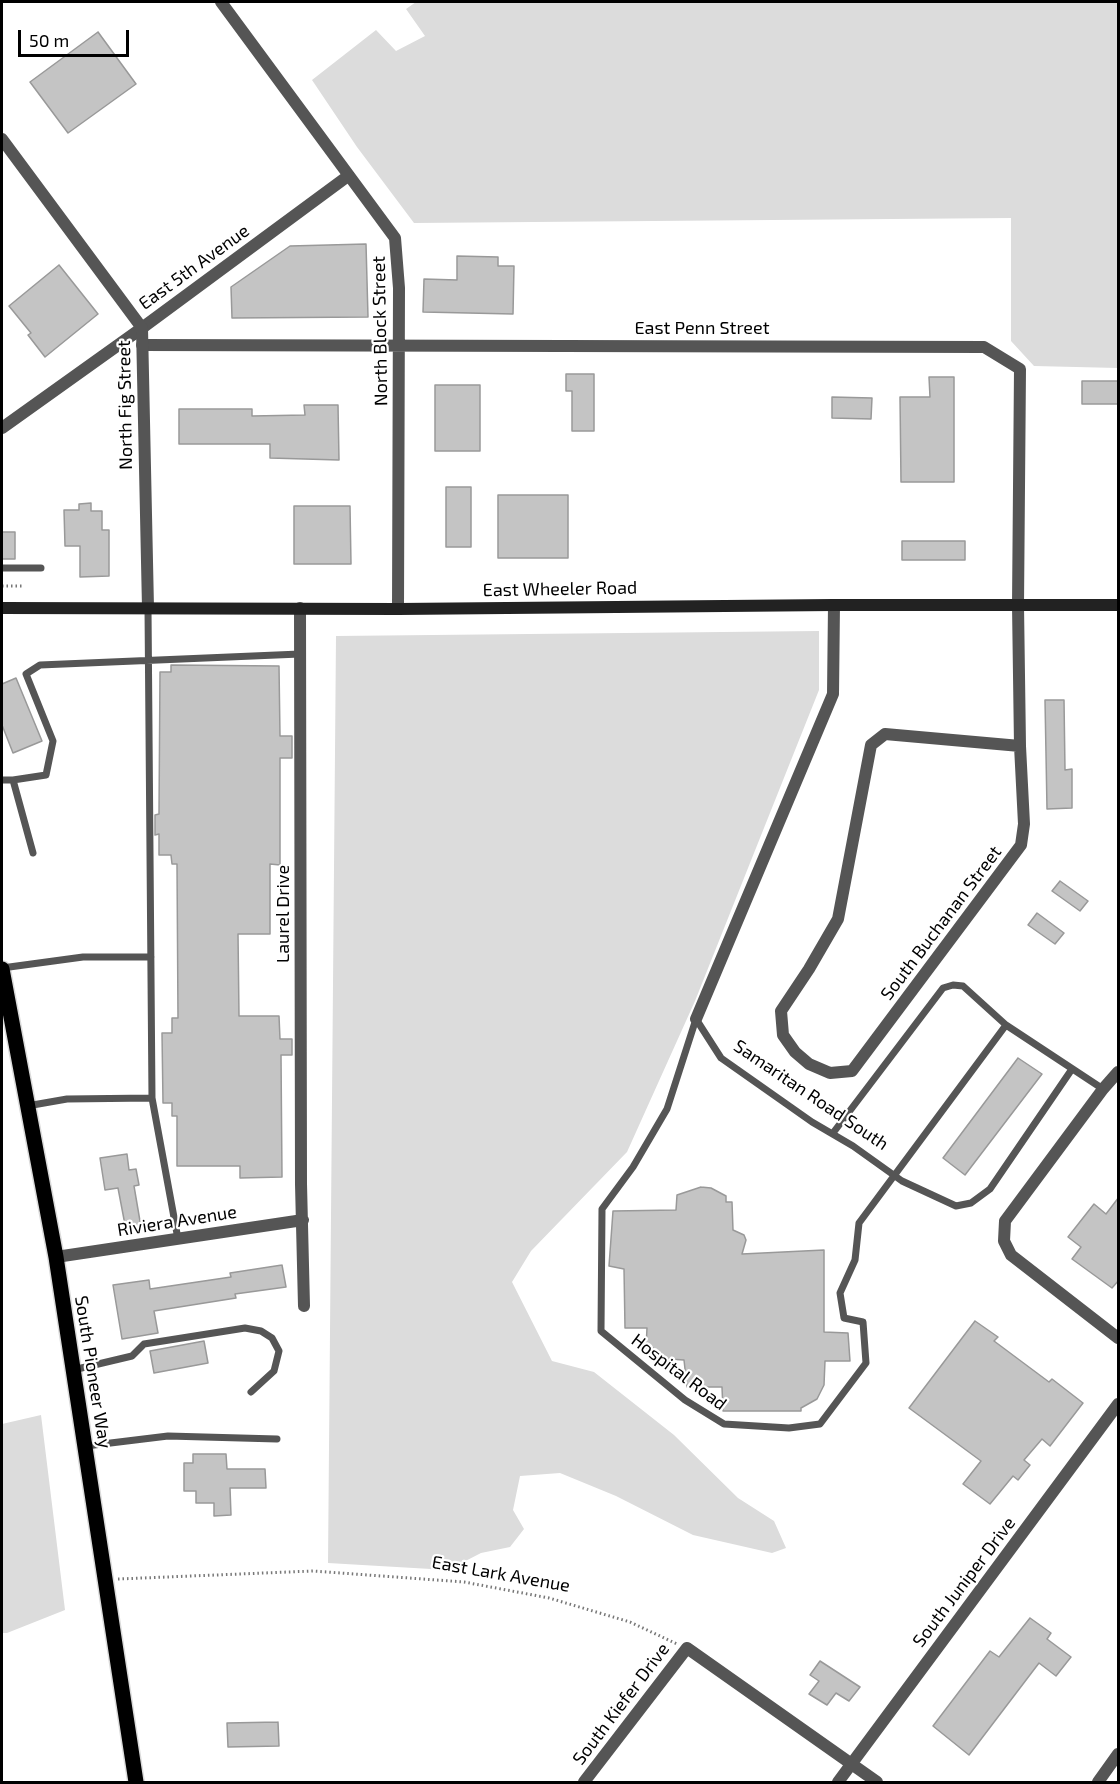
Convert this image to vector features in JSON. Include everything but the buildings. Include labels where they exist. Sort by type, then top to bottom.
[{"type":"main road","name":"East Wheeler Road","points":[[2,608],[398,609],[1119,605]]},
{"type":"main road","name":"South Pioneer Way","points":[[2,969],[56,1257],[136,1782]]},
{"type":"street","name":"North Block Street","points":[[221,2],[395,237],[399,288],[398,609]]},
{"type":"street","name":"North Fig Street","points":[[2,139],[142,328],[148,608]]},
{"type":"street","name":"East 5th Avenue","points":[[2,428],[348,176]]},
{"type":"street","name":"East Penn Street","points":[[142,345],[984,347],[1020,369],[1018,605]]},
{"type":"street","points":[[696,1019],[833,694],[834,605]]},
{"type":"street","name":"South Buchanan Street","points":[[1018,605],[1020,746],[1024,824],[1021,845],[852,1071],[830,1073],[809,1064],[795,1052],[783,1035],[781,1011],[838,919],[871,745],[885,734],[1020,746]]},
{"type":"street","name":"Laurel Drive","points":[[300,608],[304,1306]]},
{"type":"street","points":[[1119,1072],[1103,1089],[1005,1221],[1004,1240],[1011,1255],[1119,1338]]},
{"type":"street","name":"Riviera Avenue","points":[[56,1257],[303,1220]]},
{"type":"street","name":"South Juniper Drive","points":[[838,1782],[1119,1404]]},
{"type":"street","points":[[687,1648],[877,1782]]},
{"type":"street","name":"South Kiefer Drive","points":[[584,1782],[687,1648]]},
{"type":"street","points":[[1098,1782],[1119,1754]]},
{"type":"lane","points":[[2,568],[42,568]]},
{"type":"lane","points":[[148,608],[152,1098],[178,1239]]},
{"type":"lane","points":[[2,780],[46,775],[53,741],[26,674],[40,665],[300,654]]},
{"type":"lane","points":[[13,780],[33,853]]},
{"type":"lane","points":[[2,969],[83,957],[151,957]]},
{"type":"lane","points":[[833,1133],[943,988],[953,985],[963,986],[1006,1025],[1103,1089]]},
{"type":"lane","name":"Samaritan Road South","points":[[696,1019],[721,1058],[902,1181],[956,1206],[971,1203],[990,1189],[1072,1069]]},
{"type":"lane","name":"Hospital Road","points":[[696,1019],[667,1109],[633,1167],[602,1209],[601,1331],[685,1400],[724,1424],[789,1428],[820,1424],[866,1363],[863,1322],[844,1318],[840,1293],[855,1260],[859,1223],[895,1175]]},
{"type":"lane","points":[[895,1175],[1006,1025]]},
{"type":"lane","points":[[27,1106],[67,1099],[152,1098]]},
{"type":"lane","points":[[73,1370],[132,1356],[144,1344],[245,1328],[261,1331],[272,1338],[279,1351],[274,1371],[251,1392]]},
{"type":"lane","points":[[85,1446],[168,1436],[278,1439]]},
{"type":"path","points":[[2,586],[22,585]]},
{"type":"path","name":"East Lark Avenue","points":[[105,1580],[312,1571],[464,1582],[549,1598],[630,1622],[687,1648]]},
{"type":"shaded area","points":[[416,2],[1118,2],[1118,368],[1034,366],[1011,341],[1011,218],[414,223],[357,147],[312,80],[376,30],[396,51],[425,36],[406,9]]},
{"type":"shaded area","points":[[819,631],[819,690],[695,1001],[627,1152],[531,1251],[512,1282],[552,1361],[594,1372],[674,1435],[738,1498],[774,1521],[786,1548],[772,1553],[693,1535],[616,1496],[560,1473],[520,1476],[513,1510],[524,1529],[510,1547],[481,1553],[448,1570],[328,1563],[336,636]]},
{"type":"shaded area","points":[[41,1415],[65,1610],[2,1633],[2,1424]]}]
